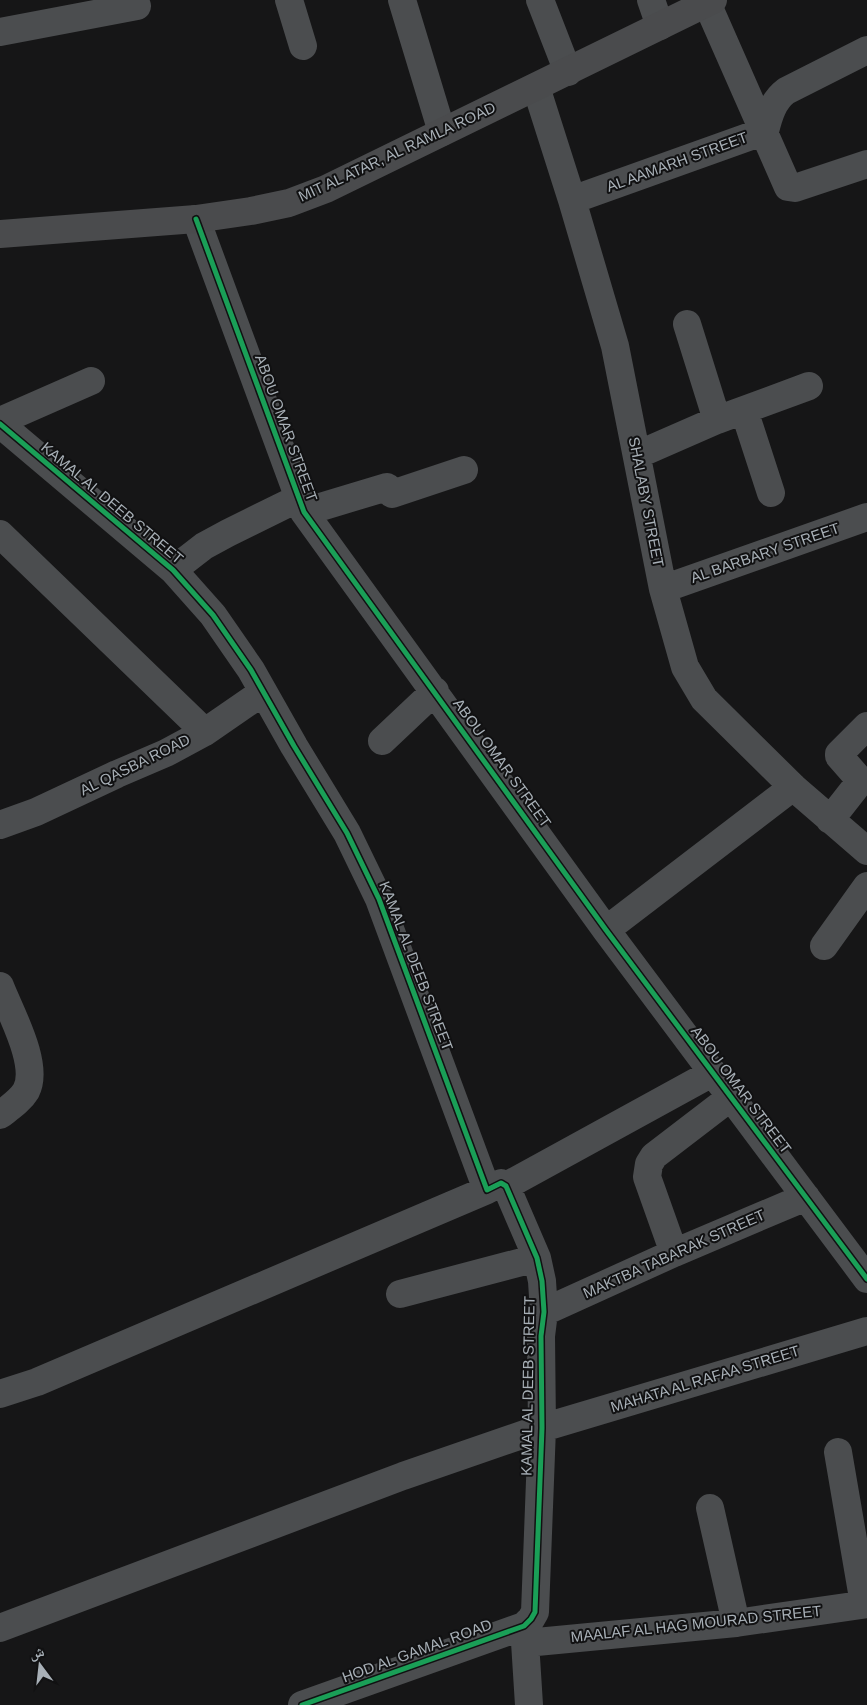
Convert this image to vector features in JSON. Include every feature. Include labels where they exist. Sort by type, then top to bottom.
[{"type":"main road","name":"MIT AL ATAR, AL RAMLA ROAD","points":[[0,234],[196,219],[251,211],[289,202],[326,189],[710,2]]},
{"type":"street","points":[[289,0],[303,46]]},
{"type":"street","points":[[402,0],[442,132]]},
{"type":"street","points":[[540,0],[568,72]]},
{"type":"street","points":[[652,0],[660,26]]},
{"type":"street","points":[[710,2],[788,187],[795,188],[867,164]]},
{"type":"street","points":[[0,32],[138,6]]},
{"type":"street","name":"AL AAMARH STREET","points":[[572,200],[764,131],[770,112],[778,98],[786,91],[867,50]]},
{"type":"street","name":"SHALABY STREET","points":[[536,87],[615,346],[663,589],[685,667],[704,699],[793,787],[867,851]]},
{"type":"street","name":"ABOU OMAR STREET","points":[[196,219],[302,505],[606,930],[867,1279]]},
{"type":"street","points":[[687,324],[717,420]]},
{"type":"street","points":[[0,423],[91,381]]},
{"type":"street","points":[[637,455],[717,420],[809,386]]},
{"type":"street","points":[[744,410],[771,493]]},
{"type":"street","name":"KAMAL AL DEEB STREET","points":[[0,423],[173,570],[213,615],[251,670],[347,833],[375,890],[496,1188],[537,1258],[542,1281],[544,1312],[541,1336],[542,1428],[528,1627],[529,1705]]},
{"type":"street","points":[[173,570],[204,546],[228,532],[302,505],[387,487],[392,494],[464,470]]},
{"type":"street","name":"AL BARBARY STREET","points":[[663,589],[865,521]]},
{"type":"street","points":[[0,534],[204,732]]},
{"type":"street","points":[[382,741],[435,691]]},
{"type":"street","name":"AL QASBA ROAD","points":[[0,825],[36,812],[117,774],[166,754],[204,732],[263,692]]},
{"type":"street","points":[[830,820],[860,780],[839,754],[867,726]]},
{"type":"street","points":[[606,930],[793,787]]},
{"type":"street","points":[[824,946],[867,886]]},
{"type":"street","points":[[0,986],[28,1055],[30,1075],[26,1090],[12,1106],[0,1115]]},
{"type":"street","points":[[0,1394],[37,1382],[496,1188],[712,1072]]},
{"type":"street","points":[[674,1253],[647,1176],[649,1164],[654,1156],[730,1097]]},
{"type":"street","name":"MAKTBA TABARAK STREET","points":[[544,1312],[674,1253],[806,1197]]},
{"type":"street","points":[[400,1294],[537,1258]]},
{"type":"street","name":"MAHATA AL RAFAA STREET","points":[[0,1628],[384,1483],[542,1428],[867,1331]]},
{"type":"street","points":[[838,1452],[866,1604]]},
{"type":"street","points":[[710,1508],[736,1623]]},
{"type":"street","name":"MAALAF AL HAG MOURAD STREET","points":[[528,1627],[736,1623],[866,1604]]},
{"type":"street","name":"HOD AL GAMAL ROAD","points":[[302,1705],[528,1627]]},
{"type":"cycle path","points":[[196,219],[304,512],[606,930],[867,1279]]},
{"type":"cycle path","points":[[0,424],[173,570],[213,615],[251,670],[294,746],[347,833],[379,899],[487,1190],[501,1183],[506,1186],[537,1258],[542,1281],[544,1312],[541,1336],[542,1428],[535,1612],[524,1626],[302,1705]]}]
